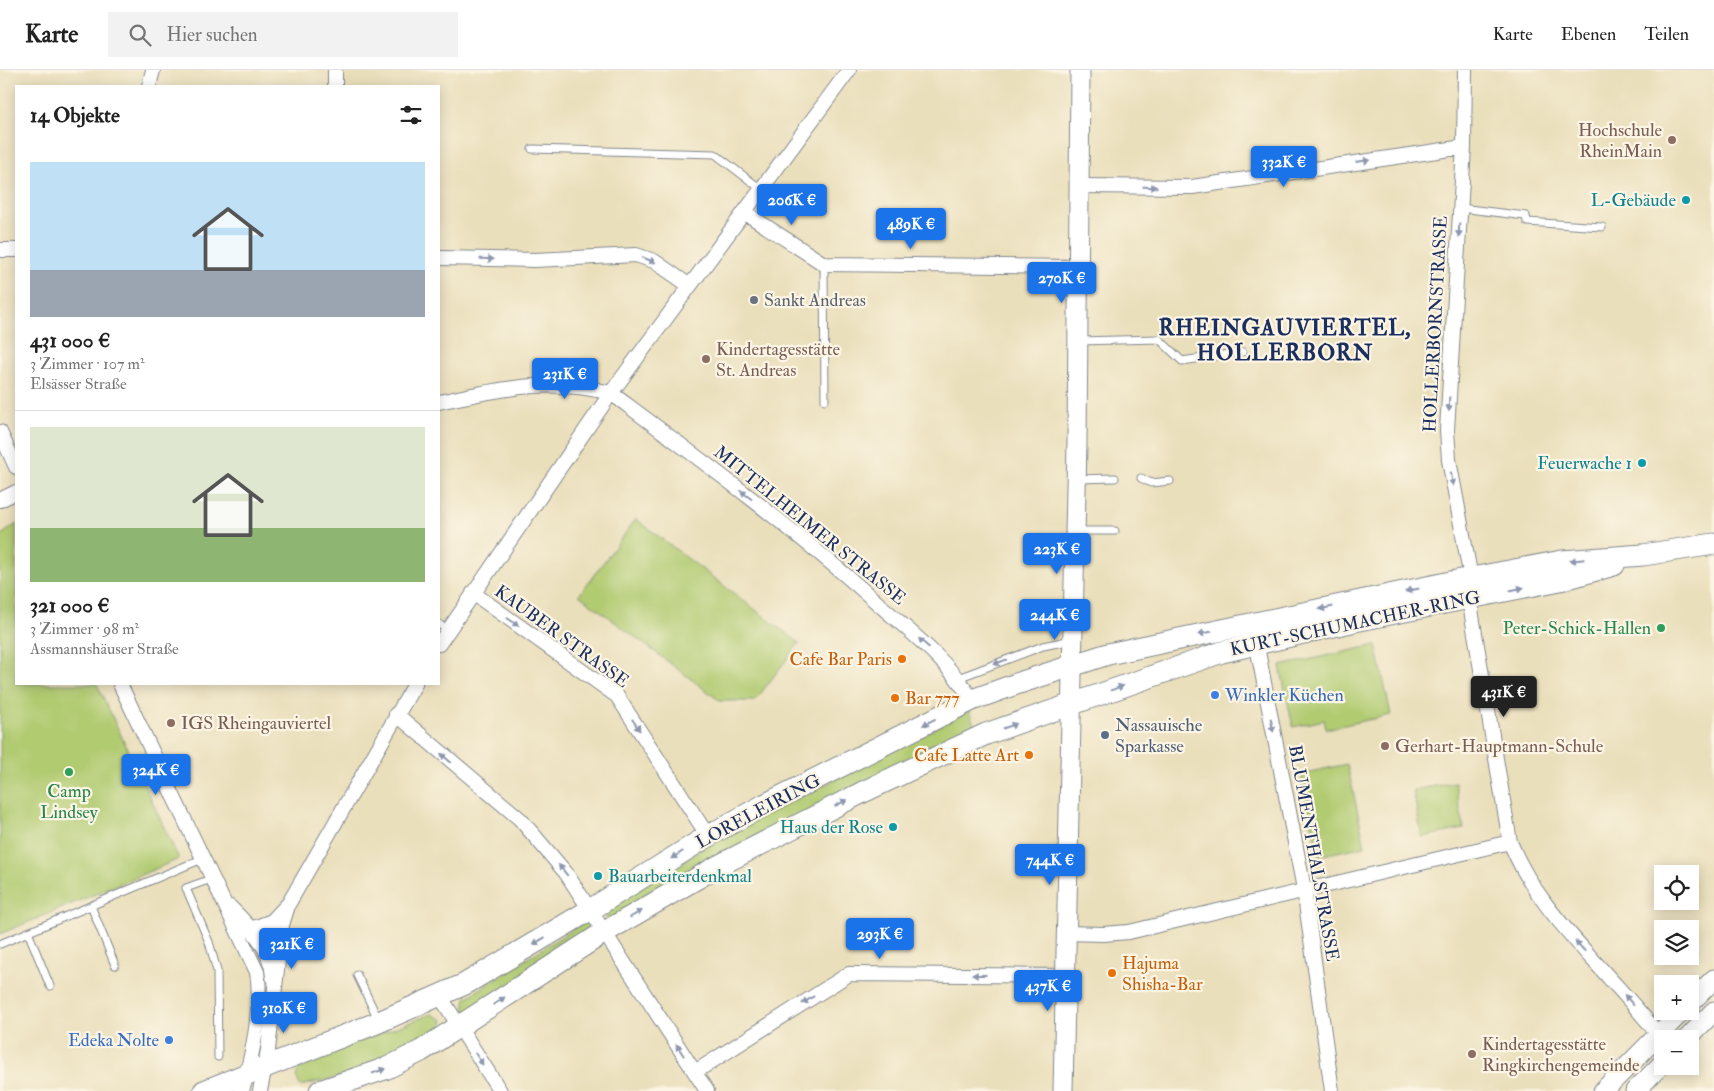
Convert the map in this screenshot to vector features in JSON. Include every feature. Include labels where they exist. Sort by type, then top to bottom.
[{"type":"main road","points":[[1063,1091],[1076,478],[1080,70]]},
{"type":"main road","name":"KURT-SCHUMACHER-RING","points":[[1071,665],[1108,654],[1254,633],[1470,588],[1596,572],[1643,556],[1714,544]]},
{"type":"main road","name":"KURT-SCHUMACHER-RING","points":[[1071,705],[1180,665],[1254,633]]},
{"type":"main road","name":"LORELEIRING","points":[[204,1091],[251,1077],[440,996],[491,970],[708,836],[764,805],[972,700],[1071,665]]},
{"type":"main road","name":"LORELEIRING","points":[[329,1090],[387,1068],[421,1051],[603,933],[718,866],[946,751],[986,734],[1071,705]]},
{"type":"main road","points":[[1699,994],[1714,979]]},
{"type":"main road","points":[[1696,1030],[1714,1011]]},
{"type":"main road","points":[[1604,1091],[1654,1057]]},
{"type":"main road","points":[[1635,1091],[1654,1062]]},
{"type":"street","points":[[149,85],[153,70]]},
{"type":"street","points":[[335,85],[336,70]]},
{"type":"street","points":[[440,640],[443,627],[473,593],[612,393],[849,70]]},
{"type":"street","name":"HOLLERBORNSTRASSE","points":[[1465,70],[1464,147],[1448,444],[1510,842],[1516,857],[1540,898],[1654,1043]]},
{"type":"street","points":[[1079,186],[1192,187],[1464,147]]},
{"type":"street","points":[[744,212],[824,264],[1079,267]]},
{"type":"street","points":[[0,250],[15,250]]},
{"type":"street","points":[[440,258],[535,260],[636,255],[654,261],[690,286]]},
{"type":"street","points":[[440,402],[539,384],[596,389],[612,393]]},
{"type":"street","name":"MITTELHEIMER STRASSE","points":[[612,393],[831,562],[935,652],[958,678],[972,700]]},
{"type":"street","points":[[0,432],[15,465]]},
{"type":"street","points":[[0,500],[15,492]]},
{"type":"street","name":"KAUBER STRASSE","points":[[473,593],[617,696],[708,836]]},
{"type":"street","name":"BLUMENTHALSTRASSE","points":[[1254,633],[1304,889],[1332,1091]]},
{"type":"street","points":[[120,685],[211,879],[257,972],[259,994],[251,1077],[260,1091]]},
{"type":"street","points":[[251,929],[272,920],[288,903],[414,685]]},
{"type":"street","points":[[396,714],[520,819],[566,873],[603,933],[707,1091]]},
{"type":"street","points":[[1066,933],[1103,934],[1129,932],[1304,889],[1510,842]]},
{"type":"street","points":[[220,896],[264,946],[271,963],[274,999]]},
{"type":"street","points":[[251,1077],[274,999],[282,925],[288,903]]},
{"type":"street","points":[[695,1072],[849,974],[1065,976]]},
{"type":"street","points":[[440,996],[458,1028],[500,1091]]},
{"type":"lane","points":[[532,149],[715,154],[761,189]]},
{"type":"lane","points":[[1460,208],[1526,216],[1527,222],[1602,227]]},
{"type":"lane","points":[[824,264],[824,400]]},
{"type":"lane","points":[[1078,341],[1159,339],[1182,361],[1243,352]]},
{"type":"lane","points":[[1076,478],[1115,478]]},
{"type":"lane","points":[[1141,478],[1151,482],[1170,481]]},
{"type":"lane","points":[[1075,531],[1115,531]]},
{"type":"lane","points":[[958,678],[1043,646],[1072,640]]},
{"type":"lane","points":[[0,944],[202,859]]},
{"type":"lane","points":[[211,879],[186,888],[209,942],[217,971],[218,1058]]},
{"type":"lane","points":[[91,906],[115,965]]},
{"type":"lane","points":[[28,932],[50,986]]},
{"type":"lane","points":[[357,975],[379,1022]]},
{"type":"green space","points":[[636,519],[799,643],[755,701],[720,701],[579,595]]},
{"type":"green space","name":"Camp Lindsey","points":[[15,525],[15,685],[97,685],[179,859],[0,934],[0,536]]},
{"type":"green space","points":[[1376,645],[1391,715],[1326,729],[1324,720],[1293,727],[1280,666]]},
{"type":"green space","points":[[969,711],[977,732],[614,921],[606,918],[608,908],[713,842]]},
{"type":"green space","points":[[1347,764],[1365,846],[1319,856],[1301,774]]},
{"type":"green space","points":[[1455,782],[1464,829],[1422,837],[1413,790]]},
{"type":"green space","points":[[584,922],[595,925],[594,935],[474,1013],[464,1010],[466,998]]},
{"type":"green space","points":[[431,1014],[443,1020],[439,1035],[343,1076],[300,1086],[296,1076],[301,1064]]},
{"type":"place","name":"Hochschule RheinMain","points":[[1672,140]]},
{"type":"place","name":"L-Gebäude","points":[[1686,200]]},
{"type":"place","name":"Sankt Andreas","points":[[754,300]]},
{"type":"place","name":"Kindertagesstätte St. Andreas","points":[[706,359]]},
{"type":"place","name":"Feuerwache 1","points":[[1642,463]]},
{"type":"place","name":"Peter-Schick-Hallen","points":[[1661,628]]},
{"type":"place","name":"Cafe Bar Paris","points":[[902,659]]},
{"type":"place","name":"Winkler Küchen","points":[[1215,695]]},
{"type":"place","name":"Bar 777","points":[[895,698]]},
{"type":"place","name":"IGS Rheingauviertel","points":[[171,723]]},
{"type":"place","name":"Nassauische Sparkasse","points":[[1105,735]]},
{"type":"place","name":"Gerhart-Hauptmann-Schule","points":[[1385,746]]},
{"type":"place","name":"Cafe Latte Art","points":[[1029,755]]},
{"type":"place","name":"Camp Lindsey","points":[[69,772]]},
{"type":"place","name":"Haus der Rose","points":[[893,827]]},
{"type":"place","name":"Bauarbeiterdenkmal","points":[[598,876]]},
{"type":"place","name":"Hajuma Shisha-Bar","points":[[1112,973]]},
{"type":"place","name":"Edeka Nolte","points":[[169,1040]]},
{"type":"place","name":"Kindertagesstätte Ringkirchengemeinde","points":[[1472,1054]]},
{"type":"district","name":"RHEINGAUVIERTEL, HOLLERBORN","points":[[1285,340]]}]
